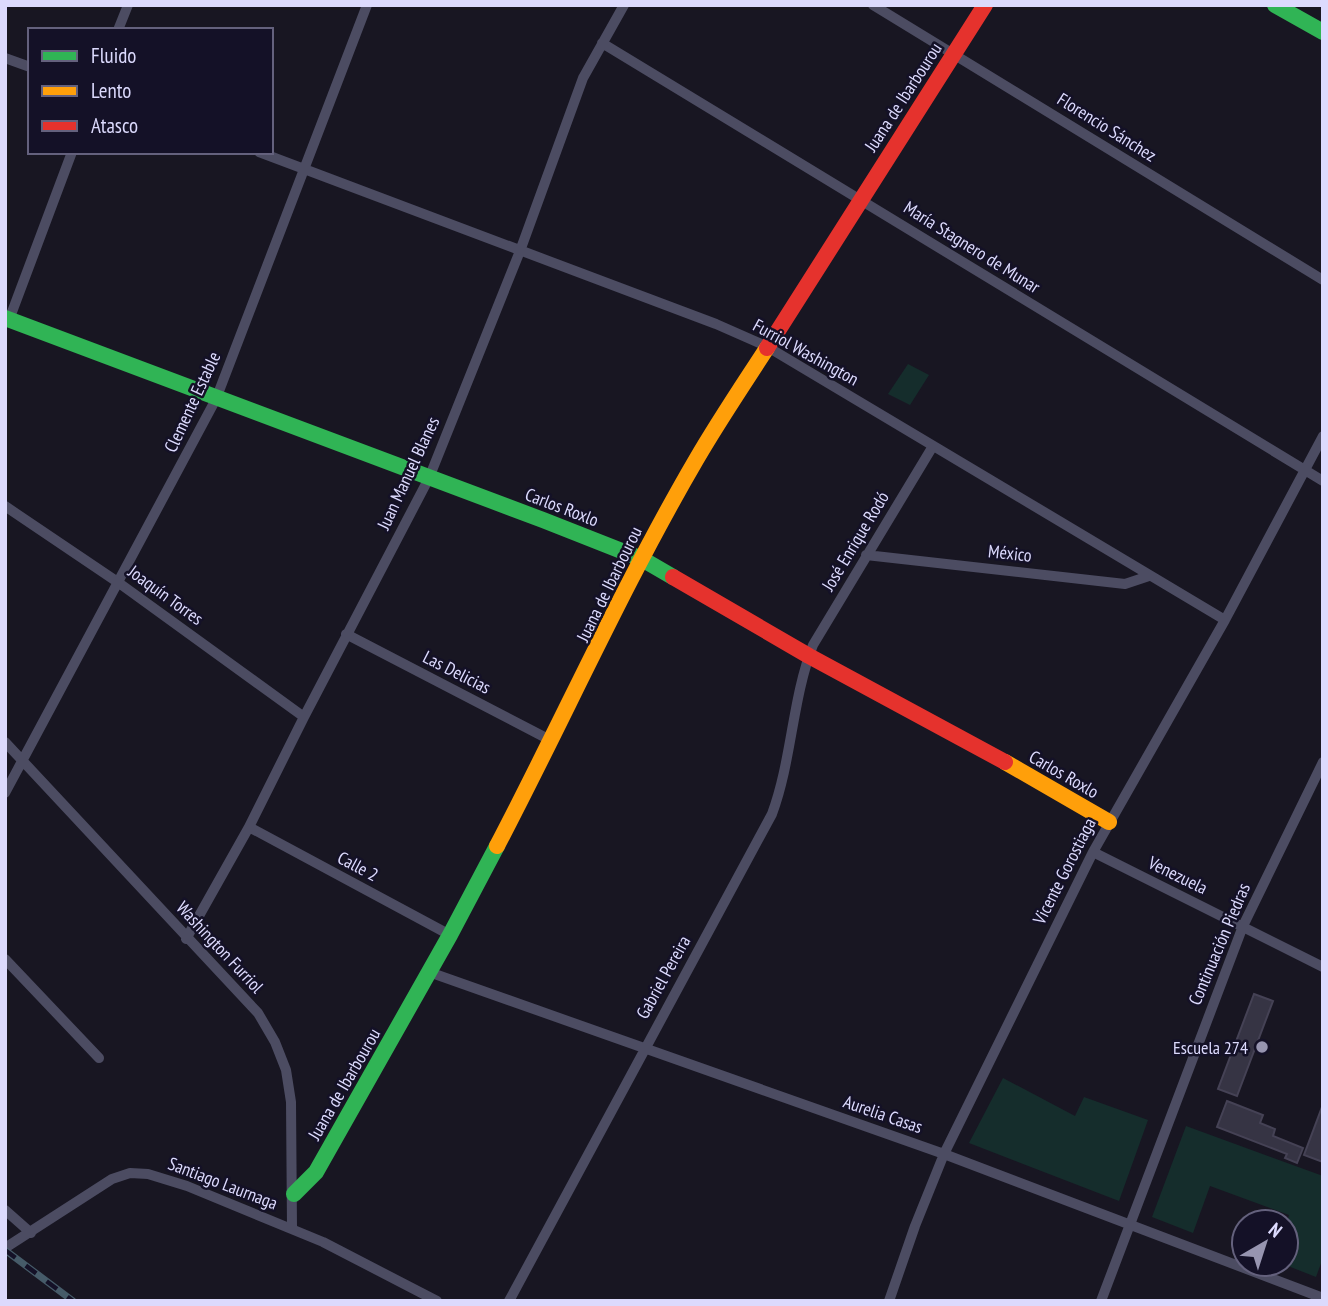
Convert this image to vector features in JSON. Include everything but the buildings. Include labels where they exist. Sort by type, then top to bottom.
[{"type":"street","points":[[119,28],[128,5]]},
{"type":"street","name":"Clemente Estable","points":[[5,793],[216,399],[367,5]]},
{"type":"street","name":"Juan Manuel Blanes","points":[[186,939],[249,827],[303,717],[429,478],[520,251],[583,78],[624,5]]},
{"type":"street","name":"Florencio Sánchez","points":[[873,5],[1323,280]]},
{"type":"street","name":"Juana de Ibarbourou","points":[[294,1194],[316,1172],[450,935],[695,459],[985,5]]},
{"type":"street","points":[[1275,5],[1323,32]]},
{"type":"street","name":"María Stagnero de Munar","points":[[602,43],[1304,472],[1323,481]]},
{"type":"street","points":[[5,58],[28,66]]},
{"type":"street","points":[[7,319],[71,154]]},
{"type":"street","name":"Furriol Washington","points":[[264,154],[716,324],[766,346],[1225,620]]},
{"type":"street","name":"Carlos Roxlo","points":[[7,319],[642,559],[809,656],[971,743],[1109,822]]},
{"type":"street","name":"Vicente Gorostiaga","points":[[889,1301],[944,1154],[1093,852],[1225,620],[1323,436]]},
{"type":"street","name":"José Enrique Rodó","points":[[809,656],[866,555],[933,446]]},
{"type":"street","name":"Joaquín Torres","points":[[5,506],[119,583],[303,717]]},
{"type":"street","name":"México","points":[[866,555],[1125,584],[1149,576]]},
{"type":"street","name":"Las Delicias","points":[[346,634],[552,741]]},
{"type":"street","name":"Gabriel Pereira","points":[[509,1301],[772,814],[781,788],[809,656]]},
{"type":"street","name":"Washington Furriol","points":[[5,743],[258,1013],[275,1042],[286,1070],[294,1194],[292,1228]]},
{"type":"street","name":"Continuación Piedras","points":[[1101,1301],[1243,926],[1323,762]]},
{"type":"street","name":"Calle 2","points":[[249,827],[450,935]]},
{"type":"street","name":"Venezuela","points":[[1093,852],[1323,967]]},
{"type":"street","points":[[5,959],[99,1058]]},
{"type":"street","name":"Aurelia Casas","points":[[429,972],[944,1154],[1323,1298]]},
{"type":"street","name":"Santiago Laurnaga","points":[[5,1248],[112,1179],[130,1173],[148,1174],[187,1186],[292,1228],[437,1301]]},
{"type":"street","points":[[5,1210],[31,1233]]},
{"type":"green space","points":[[908,364],[929,375],[910,405],[888,394]]},
{"type":"green space","points":[[1003,1078],[1075,1116],[1084,1097],[1148,1120],[1119,1201],[969,1143]]},
{"type":"green space","points":[[1186,1126],[1323,1176],[1323,1258],[1316,1277],[1300,1271],[1300,1208],[1270,1208],[1210,1186],[1193,1233],[1152,1217]]},
{"type":"railway","points":[[5,1250],[73,1301]]},
{"type":"traffic: fast","points":[[1275,5],[1323,32]]},
{"type":"traffic: fast","points":[[5,318],[543,520],[642,559],[673,577]]},
{"type":"traffic: fast","points":[[294,1194],[316,1172],[450,935],[497,846]]},
{"type":"traffic: slow","points":[[497,846],[669,507],[767,348]]},
{"type":"traffic: slow","points":[[1005,762],[1109,822]]},
{"type":"traffic: jam","points":[[767,348],[985,5]]},
{"type":"traffic: jam","points":[[673,577],[809,656],[1005,762]]},
{"type":"place","name":"Escuela 274","points":[[1262,1047]]}]
